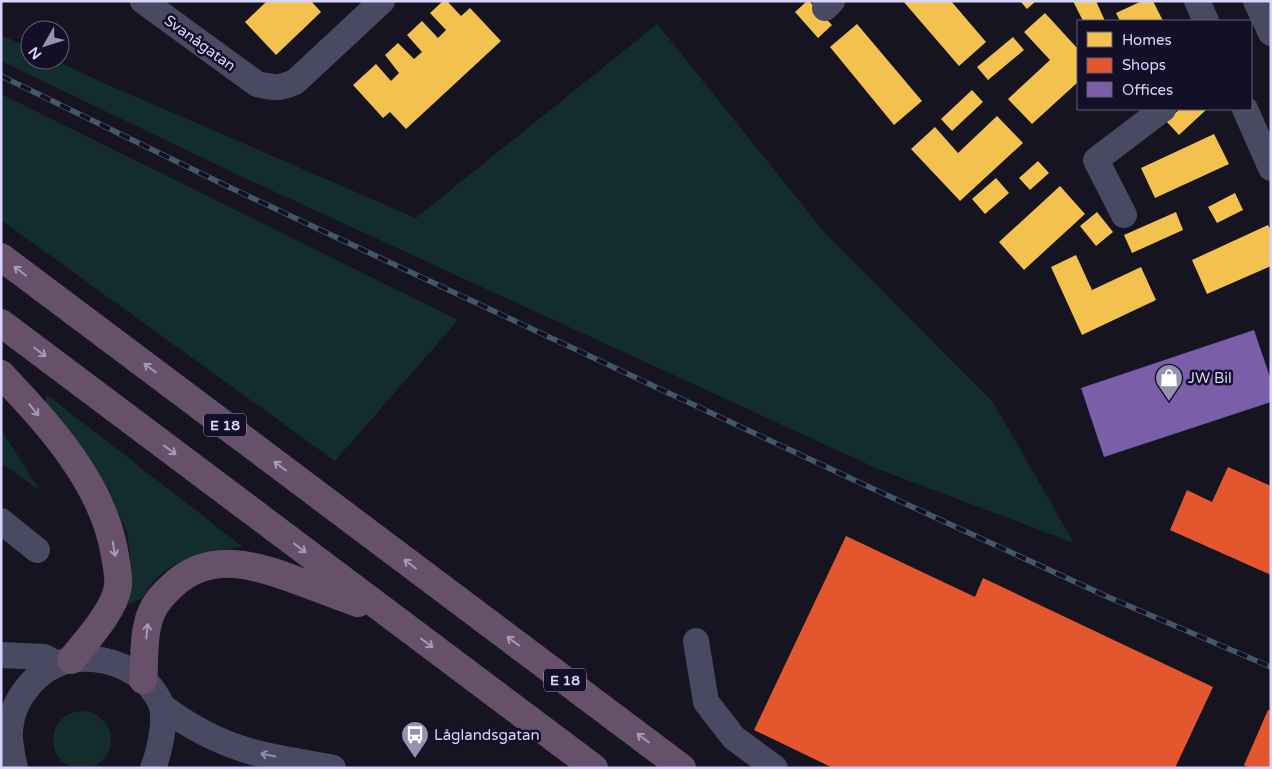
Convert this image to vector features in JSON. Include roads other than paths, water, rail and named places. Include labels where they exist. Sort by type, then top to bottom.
[{"type":"highway","name":"E 18","points":[[1,257],[682,768]]},
{"type":"highway","points":[[1,323],[594,768]]},
{"type":"highway","points":[[1,374],[31,405],[89,484],[106,518],[113,542],[118,587],[112,602],[104,616],[64,662]]},
{"type":"highway","points":[[143,680],[148,622],[158,599],[174,583],[192,572],[214,564],[246,564],[388,614]]},
{"type":"street","name":"Svanågatan","points":[[143,1],[257,84],[283,88],[295,82],[382,1]]},
{"type":"street","points":[[1198,1],[1206,20]]},
{"type":"street","points":[[1256,1],[1271,34]]},
{"type":"street","points":[[1124,215],[1096,160],[1162,110]]},
{"type":"street","points":[[1245,110],[1271,168]]},
{"type":"street","points":[[1,521],[37,550]]},
{"type":"street","points":[[696,641],[706,702],[734,738],[774,768]]},
{"type":"street","points":[[1,655],[44,657],[64,662]]},
{"type":"street","points":[[9,755],[10,730],[14,709],[24,691],[39,675],[64,662],[97,658],[122,665],[143,680],[154,692],[162,706],[182,722],[218,740],[247,751],[333,768]]},
{"type":"street","points":[[153,768],[161,737],[162,706]]},
{"type":"railway","points":[[1,76],[231,188],[867,486],[1108,597],[1271,667]]},
{"type":"place","name":"JW Bil","points":[[1169,402]]},
{"type":"place","name":"Låglandsgatan","points":[[415,759]]}]
